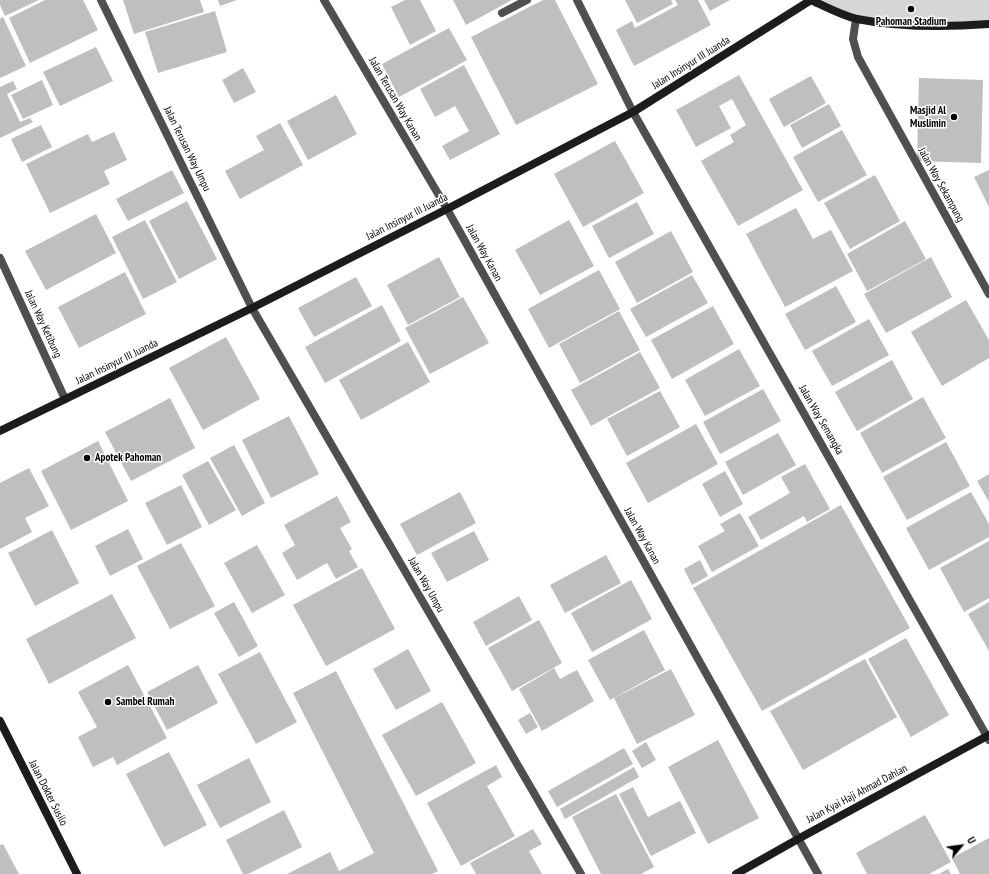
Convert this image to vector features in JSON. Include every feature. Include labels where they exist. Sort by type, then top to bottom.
[{"type":"main road","name":"Jalan Insinyur III Juanda","points":[[0,431],[252,308],[634,112],[811,0]]},
{"type":"main road","points":[[811,0],[856,18],[913,25],[989,24]]},
{"type":"main road","name":"Jalan Dokter Susilo","points":[[0,721],[77,874]]},
{"type":"main road","name":"Jalan Kyai Haji Ahmad Dahlan","points":[[736,874],[988,737]]},
{"type":"street","name":"Jalan Terusan Way Umpu","points":[[101,0],[252,308]]},
{"type":"street","name":"Jalan Terusan Way Kanan","points":[[324,0],[447,209]]},
{"type":"street","points":[[502,13],[527,0]]},
{"type":"street","name":"Jalan Way Semangka","points":[[577,0],[634,112],[988,737]]},
{"type":"street","name":"Jalan Way Sekampung","points":[[856,18],[853,39],[858,57],[989,294]]},
{"type":"street","name":"Jalan Way Kanan","points":[[447,209],[818,874]]},
{"type":"street","name":"Jalan Way Ketibung","points":[[0,258],[65,400]]},
{"type":"street","name":"Jalan Way Umpu","points":[[252,308],[581,874]]},
{"type":"shaded area","name":"Pahoman Stadium","points":[[811,0],[989,0],[989,24],[970,25],[856,19]]},
{"type":"building","points":[[0,0],[39,0],[5,16],[0,5]]},
{"type":"building","points":[[45,0],[83,0],[98,30],[30,63],[9,18]]},
{"type":"building","points":[[123,0],[200,0],[204,12],[134,34]]},
{"type":"building","points":[[218,0],[237,0],[220,6]]},
{"type":"building","points":[[405,0],[420,0],[436,31],[410,45],[391,7]]},
{"type":"building","points":[[453,0],[512,0],[466,25]]},
{"type":"building","points":[[543,0],[555,0],[598,84],[516,125],[471,37]]},
{"type":"building","points":[[625,0],[671,0],[673,4],[637,23]]},
{"type":"building","points":[[675,0],[698,0],[711,25],[634,66],[616,30],[632,21],[635,28],[678,5]]},
{"type":"building","points":[[704,0],[730,0],[710,11]]},
{"type":"building","points":[[215,11],[227,52],[158,73],[145,32]]},
{"type":"building","points":[[3,17],[26,66],[0,78],[0,19]]},
{"type":"building","points":[[449,28],[467,60],[399,97],[382,64]]},
{"type":"building","points":[[96,47],[113,81],[60,106],[43,72]]},
{"type":"building","points":[[464,65],[500,134],[450,160],[442,146],[469,131],[455,106],[435,117],[420,89]]},
{"type":"building","points":[[243,68],[256,92],[234,103],[222,80]]},
{"type":"building","points":[[739,75],[803,190],[738,226],[701,161],[734,142],[730,135],[746,125],[732,99],[719,106],[731,128],[696,147],[676,110]]},
{"type":"building","points":[[811,76],[826,103],[784,127],[769,99]]},
{"type":"building","points":[[919,78],[983,80],[981,163],[917,161]]},
{"type":"building","points":[[42,80],[53,105],[23,119],[11,95]]},
{"type":"building","points":[[13,81],[17,89],[7,94],[20,122],[30,118],[33,122],[0,138],[0,87]]},
{"type":"building","points":[[336,95],[357,134],[308,160],[287,121]]},
{"type":"building","points":[[829,104],[841,126],[802,148],[790,125]]},
{"type":"building","points":[[280,123],[303,165],[240,199],[225,171],[264,150],[256,136]]},
{"type":"building","points":[[41,125],[52,147],[22,162],[11,139]]},
{"type":"building","points":[[842,130],[867,175],[818,202],[793,157]]},
{"type":"building","points":[[114,132],[127,160],[104,171],[110,184],[50,213],[26,164],[88,134],[92,142]]},
{"type":"building","points":[[615,141],[644,193],[583,227],[554,174]]},
{"type":"building","points":[[172,170],[184,193],[128,221],[116,199]]},
{"type":"building","points":[[989,170],[989,207],[974,177]]},
{"type":"building","points":[[875,175],[900,221],[850,249],[824,203]]},
{"type":"building","points":[[187,201],[217,259],[179,279],[149,221]]},
{"type":"building","points":[[637,202],[654,234],[609,258],[592,226]]},
{"type":"building","points":[[796,208],[813,239],[831,230],[853,271],[785,307],[746,234]]},
{"type":"building","points":[[96,214],[116,253],[46,290],[25,251]]},
{"type":"building","points":[[145,220],[177,282],[143,299],[112,237]]},
{"type":"building","points":[[569,220],[594,266],[540,295],[515,250]]},
{"type":"building","points":[[905,221],[926,259],[867,291],[847,254]]},
{"type":"building","points":[[671,231],[693,272],[637,303],[615,262]]},
{"type":"building","points":[[439,257],[460,297],[408,325],[387,285]]},
{"type":"building","points":[[931,257],[952,297],[886,333],[864,294]]},
{"type":"building","points":[[599,270],[620,309],[549,348],[528,309]]},
{"type":"building","points":[[125,272],[146,314],[79,348],[58,307]]},
{"type":"building","points":[[692,275],[708,303],[646,337],[630,309]]},
{"type":"building","points":[[356,277],[372,306],[314,337],[298,308]]},
{"type":"building","points":[[836,286],[856,322],[805,350],[785,314]]},
{"type":"building","points":[[463,297],[489,343],[430,374],[405,328]]},
{"type":"building","points":[[966,300],[989,340],[989,358],[942,386],[911,332]]},
{"type":"building","points":[[382,305],[401,341],[325,383],[305,347]]},
{"type":"building","points":[[713,306],[734,344],[672,379],[651,340]]},
{"type":"building","points":[[619,311],[640,350],[580,383],[559,344]]},
{"type":"building","points":[[869,319],[889,355],[832,386],[812,351]]},
{"type":"building","points":[[226,337],[260,399],[203,430],[169,368]]},
{"type":"building","points":[[408,342],[430,382],[361,420],[339,380]]},
{"type":"building","points":[[739,349],[760,386],[705,416],[685,380]]},
{"type":"building","points":[[640,352],[660,388],[591,426],[571,390]]},
{"type":"building","points":[[892,360],[913,399],[857,431],[835,392]]},
{"type":"building","points":[[763,389],[781,421],[720,454],[703,422]]},
{"type":"building","points":[[660,391],[680,427],[627,456],[607,419]]},
{"type":"building","points":[[923,397],[946,438],[882,473],[860,433]]},
{"type":"building","points":[[170,398],[195,448],[131,481],[105,432]]},
{"type":"building","points":[[289,416],[319,474],[271,498],[242,440]]},
{"type":"building","points":[[696,424],[718,464],[648,503],[626,463]]},
{"type":"building","points":[[778,433],[796,465],[743,495],[725,462]]},
{"type":"building","points":[[98,441],[128,501],[71,530],[41,471]]},
{"type":"building","points":[[946,442],[970,486],[907,520],[883,477]]},
{"type":"building","points":[[234,445],[265,503],[242,516],[210,458]]},
{"type":"building","points":[[208,461],[236,510],[209,525],[182,475]]},
{"type":"building","points":[[805,464],[830,509],[807,522],[804,516],[761,540],[748,517],[790,493],[781,477]]},
{"type":"building","points":[[29,468],[49,506],[25,518],[32,532],[0,549],[0,483]]},
{"type":"building","points":[[725,471],[743,504],[720,517],[702,484]]},
{"type":"building","points":[[989,474],[989,502],[977,481]]},
{"type":"building","points":[[181,485],[202,527],[167,545],[145,503]]},
{"type":"building","points":[[460,492],[476,523],[417,555],[400,524]]},
{"type":"building","points":[[971,492],[989,524],[989,537],[929,570],[906,528]]},
{"type":"building","points":[[337,496],[351,522],[340,528],[352,549],[349,551],[358,567],[336,579],[327,563],[297,580],[282,553],[295,545],[284,525]]},
{"type":"building","points":[[841,505],[910,628],[762,711],[693,588]]},
{"type":"building","points":[[740,513],[759,546],[712,572],[698,546],[725,531],[720,524]]},
{"type":"building","points":[[128,529],[143,559],[110,576],[95,546]]},
{"type":"building","points":[[52,530],[79,583],[35,606],[8,553]]},
{"type":"building","points":[[474,531],[489,560],[447,582],[431,553]]},
{"type":"building","points":[[989,541],[989,598],[964,612],[940,568]]},
{"type":"building","points":[[181,543],[215,606],[170,629],[137,566]]},
{"type":"building","points":[[257,545],[285,595],[252,613],[224,563]]},
{"type":"building","points":[[606,555],[621,583],[565,613],[550,585]]},
{"type":"building","points":[[700,560],[708,576],[692,585],[684,569]]},
{"type":"building","points":[[362,568],[395,629],[326,666],[293,605]]},
{"type":"building","points":[[631,580],[652,619],[592,652],[571,613]]},
{"type":"building","points":[[112,594],[136,638],[49,684],[26,639]]},
{"type":"building","points":[[519,596],[532,620],[486,646],[473,622]]},
{"type":"building","points":[[234,602],[258,646],[239,657],[214,613]]},
{"type":"building","points":[[989,602],[989,651],[968,614]]},
{"type":"building","points":[[539,620],[562,663],[512,691],[488,648]]},
{"type":"building","points":[[644,630],[665,670],[610,700],[588,660]]},
{"type":"building","points":[[906,638],[949,715],[911,737],[868,659]]},
{"type":"building","points":[[408,649],[431,691],[396,710],[373,669]]},
{"type":"building","points":[[260,652],[297,722],[256,744],[218,674]]},
{"type":"building","points":[[865,659],[897,717],[803,770],[770,711]]},
{"type":"building","points":[[128,665],[167,738],[117,765],[113,757],[93,767],[78,737],[97,727],[78,692]]},
{"type":"building","points":[[198,665],[218,703],[167,730],[147,692]]},
{"type":"building","points":[[554,668],[560,679],[577,670],[594,701],[542,731],[519,689]]},
{"type":"building","points":[[671,669],[695,715],[637,744],[614,698]]},
{"type":"building","points":[[336,671],[438,871],[432,874],[287,874],[330,852],[339,871],[374,853],[293,693]]},
{"type":"building","points":[[442,702],[476,763],[416,796],[382,735]]},
{"type":"building","points":[[530,713],[538,727],[526,734],[518,720]]},
{"type":"building","points":[[718,740],[759,818],[708,844],[668,767]]},
{"type":"building","points":[[646,742],[656,760],[642,768],[632,751]]},
{"type":"building","points":[[624,748],[633,764],[557,807],[548,791]]},
{"type":"building","points":[[169,752],[207,825],[164,847],[126,774]]},
{"type":"building","points":[[249,758],[271,802],[220,828],[197,785]]},
{"type":"building","points":[[496,765],[502,777],[487,786],[515,836],[461,866],[427,803]]},
{"type":"building","points":[[634,767],[639,777],[565,819],[560,809]]},
{"type":"building","points":[[633,787],[648,817],[680,801],[696,833],[651,856],[619,794]]},
{"type":"building","points":[[616,794],[654,867],[641,874],[601,874],[572,817]]},
{"type":"building","points":[[284,810],[302,847],[248,874],[243,874],[226,840]]},
{"type":"building","points":[[925,815],[951,862],[929,874],[867,874],[856,853]]},
{"type":"building","points":[[533,829],[542,844],[529,851],[542,874],[476,874],[470,863]]},
{"type":"building","points":[[989,838],[989,874],[960,874],[952,858]]},
{"type":"building","points":[[3,844],[19,874],[0,874],[0,845]]},
{"type":"building","points":[[948,869],[951,874],[939,874]]},
{"type":"place","name":"Pahoman Stadium","points":[[911,9]]},
{"type":"place","name":"Masjid Al Muslimin","points":[[954,117]]},
{"type":"place","name":"Apotek Pahoman","points":[[87,458]]},
{"type":"place","name":"Sambel Rumah","points":[[108,702]]}]
